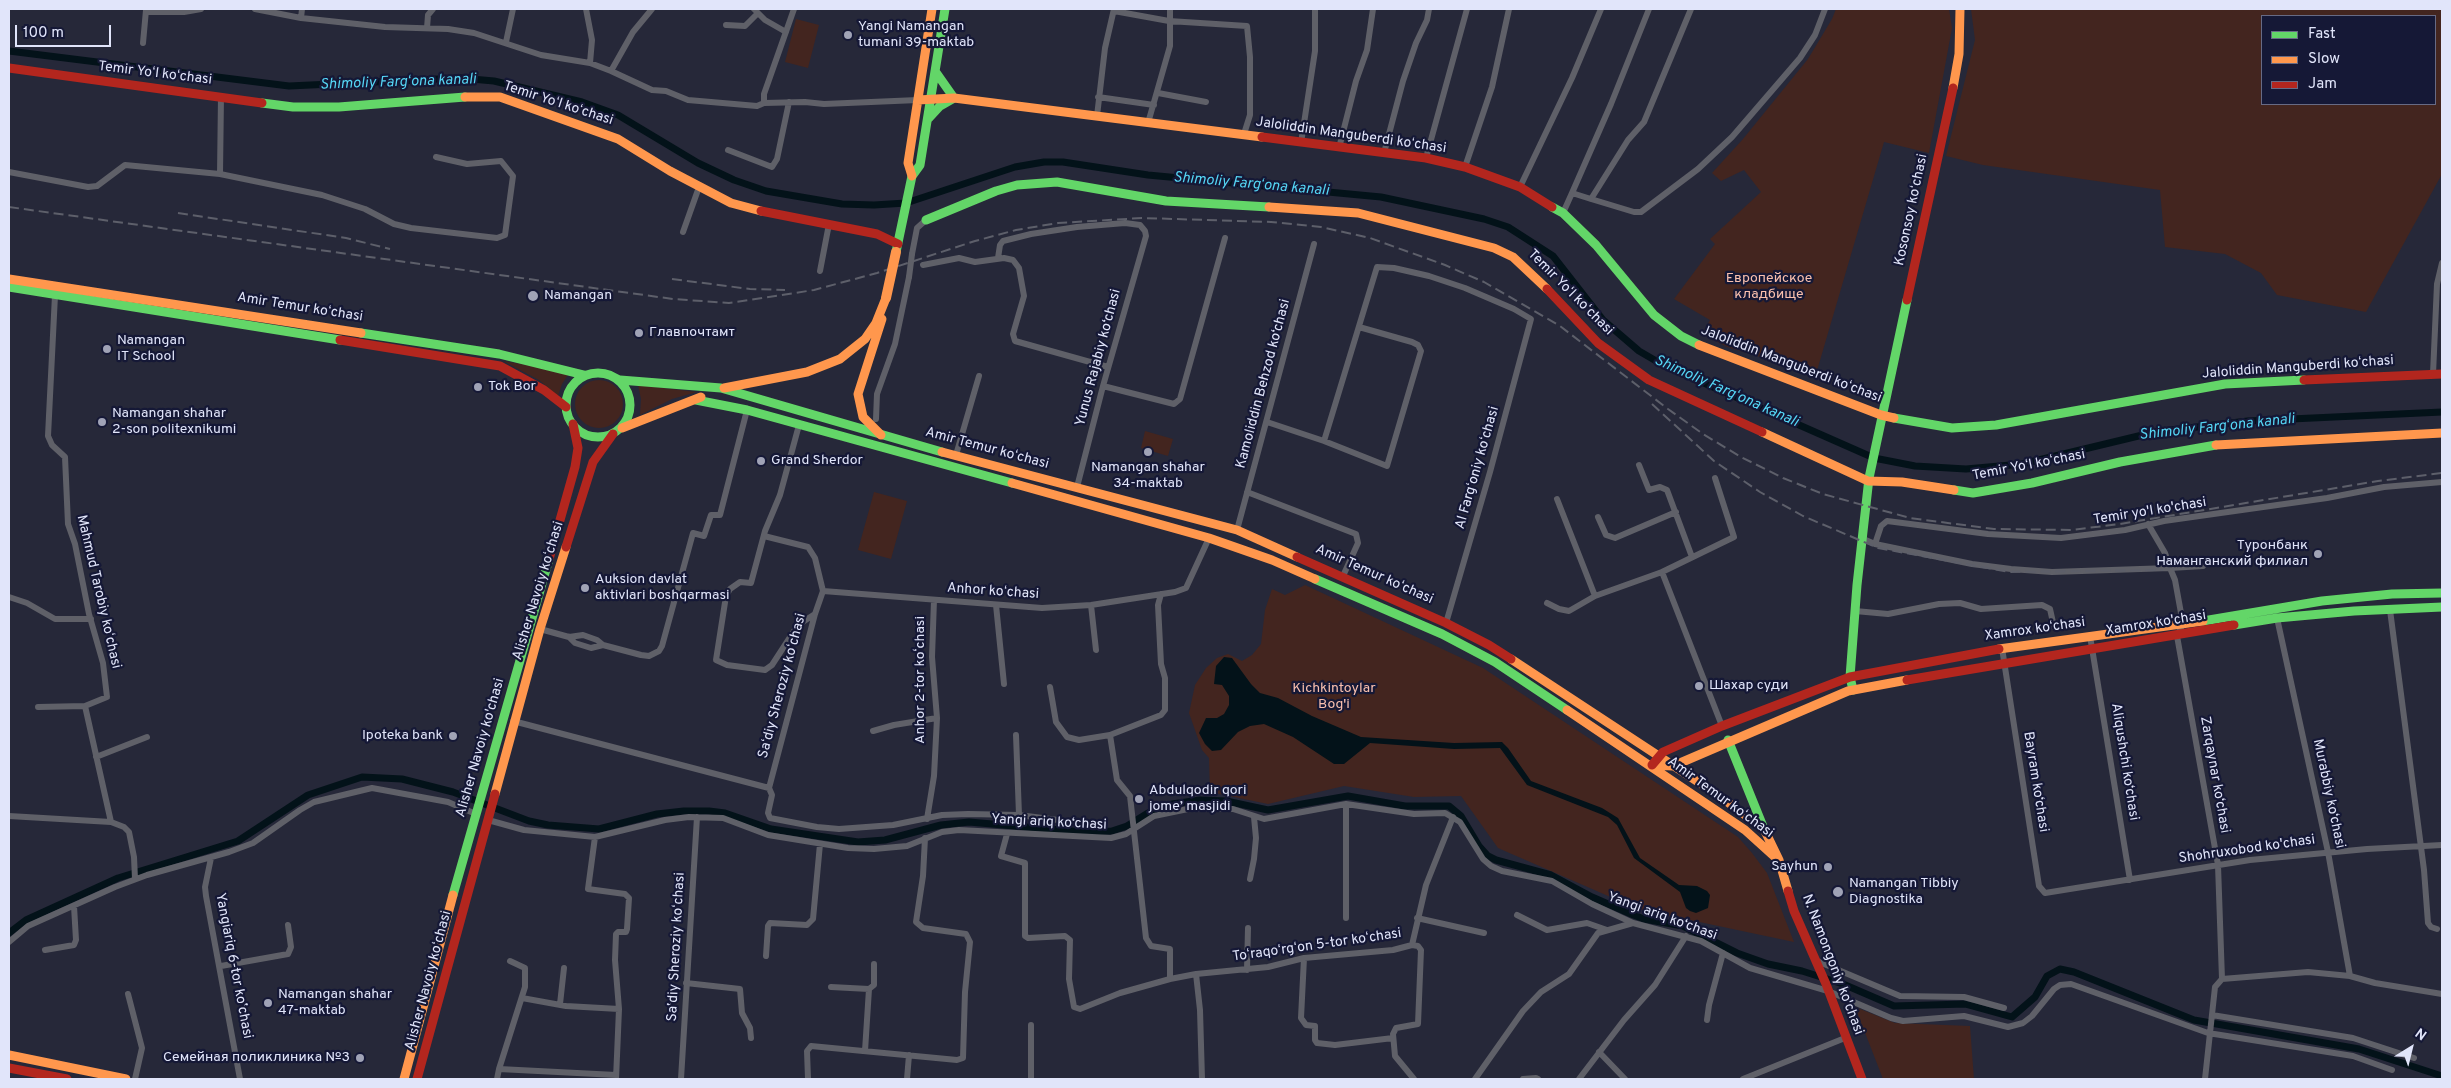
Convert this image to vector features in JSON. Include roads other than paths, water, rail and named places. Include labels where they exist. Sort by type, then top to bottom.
[{"type":"main road","points":[[912,176],[908,162],[932,9]]},
{"type":"main road","points":[[883,436],[863,417],[858,394],[881,328],[912,176],[920,165],[945,9]]},
{"type":"main road","name":"Kosonsoy koʻchasi","points":[[1853,690],[1850,677],[1861,538],[1868,480],[1954,82],[1959,54],[1960,9]]},
{"type":"main road","name":"Temir Yoʻl koʻchasi","points":[[9,68],[293,106],[339,107],[461,97],[500,97],[618,139],[731,204],[877,234],[897,248]]},
{"type":"main road","points":[[928,118],[940,106],[954,98],[935,71]]},
{"type":"main road","name":"Jaloliddin Manguberdi koʻchasi","points":[[918,100],[954,98],[1426,158],[1465,167],[1520,187],[1563,213],[1596,245],[1654,315],[1681,336],[1716,353],[1881,415],[1952,428],[1976,427],[2225,384],[2438,374]]},
{"type":"main road","name":"Temir Yoʻl koʻchasi","points":[[926,220],[996,191],[1017,185],[1057,182],[1166,201],[1358,213],[1494,248],[1513,257],[1533,274],[1598,342],[1649,380],[1868,480],[1902,482],[1973,492],[2032,482],[2140,458],[2218,445],[2442,433]]},
{"type":"main road","name":"Amir Temur koʻchasi","points":[[9,279],[218,309],[499,354],[584,375],[603,372],[620,380],[721,388],[883,436],[1237,530],[1446,623],[1489,645],[1658,756],[1764,829],[1779,860]]},
{"type":"main road","name":"Amir Temur koʻchasi","points":[[9,287],[500,366],[544,390],[566,407],[573,424]]},
{"type":"main road","points":[[573,424],[579,430],[594,437],[617,431],[696,400],[721,388],[807,372],[840,360],[865,340],[876,323],[886,298]]},
{"type":"main road","points":[[216,320],[218,309]]},
{"type":"main road","points":[[566,407],[570,388],[584,375]]},
{"type":"main road","points":[[617,431],[628,419],[631,403],[626,388],[620,380]]},
{"type":"main road","name":"Amir Temur koʻchasi","points":[[696,400],[747,410],[1074,500],[1209,538],[1272,560],[1442,634],[1495,662],[1652,765],[1745,830],[1779,860]]},
{"type":"main road","name":"Alisher Navoiy ko'chasi","points":[[404,1079],[476,813],[576,467],[578,448],[573,424]]},
{"type":"main road","name":"Alisher Navoiy koʻchasi","points":[[417,1079],[540,629],[593,462],[617,431]]},
{"type":"main road","points":[[1074,500],[1077,487]]},
{"type":"main road","name":"Xamrox koʻchasi","points":[[1652,765],[1663,752],[1722,726],[1850,677],[2002,648],[2183,624],[2322,601],[2385,595],[2442,593]]},
{"type":"main road","name":"Xamrox ko'chasi","points":[[1652,765],[1672,766],[1728,740],[1853,690],[2004,662],[2177,636],[2277,618],[2354,611],[2442,608]]},
{"type":"main road","points":[[1442,634],[1446,623]]},
{"type":"main road","points":[[1728,740],[1764,829]]},
{"type":"main road","name":"N. Namongoniy ko'chasi","points":[[1779,860],[1794,910],[1818,965],[1862,1079]]},
{"type":"main road","points":[[9,1055],[126,1079]]},
{"type":"main road","points":[[9,1068],[62,1079]]},
{"type":"street","points":[[143,44],[146,10],[184,12],[201,9]]},
{"type":"street","points":[[255,9],[274,11],[301,18],[375,26],[427,28],[474,33],[541,54],[590,63],[652,90],[666,92],[688,100],[757,106],[764,103],[789,102],[824,104],[918,100]]},
{"type":"street","points":[[301,18],[302,9]]},
{"type":"street","points":[[427,28],[426,12],[433,9]]},
{"type":"street","points":[[506,42],[513,9]]},
{"type":"street","points":[[586,9],[592,40],[590,63]]},
{"type":"street","points":[[611,71],[634,32],[652,9]]},
{"type":"street","points":[[764,103],[764,94],[794,9]]},
{"type":"street","points":[[1148,123],[1170,46],[1170,9]]},
{"type":"street","points":[[1301,143],[1315,51],[1315,9]]},
{"type":"street","points":[[1340,148],[1356,81],[1367,50],[1373,9]]},
{"type":"street","points":[[1384,153],[1403,81],[1416,43],[1428,20],[1429,9]]},
{"type":"street","points":[[1426,158],[1467,9]]},
{"type":"street","points":[[1465,167],[1492,87],[1509,9]]},
{"type":"street","points":[[1520,187],[1572,78],[1601,9]]},
{"type":"street","points":[[1563,213],[1615,96],[1649,9]]},
{"type":"street","points":[[1591,199],[1628,140],[1644,122],[1691,9]]},
{"type":"street","points":[[1572,193],[1634,212],[1641,212],[1698,169],[1732,138],[1800,58],[1815,35],[1825,9]]},
{"type":"street","points":[[1097,116],[1105,48],[1114,10],[1169,20],[1243,24],[1247,26],[1250,58],[1250,115],[1244,134]]},
{"type":"street","points":[[726,25],[745,26],[756,11],[786,32]]},
{"type":"street","points":[[1158,93],[1206,102]]},
{"type":"street","points":[[220,174],[221,96]]},
{"type":"street","points":[[1098,97],[1154,105]]},
{"type":"street","points":[[728,150],[772,167],[777,159],[789,102]]},
{"type":"street","points":[[9,172],[88,187],[97,186],[125,164],[220,174],[322,195],[365,209],[394,224],[411,228],[497,238],[505,234],[513,176],[501,161],[467,164],[436,157]]},
{"type":"street","points":[[683,232],[699,187]]},
{"type":"street","points":[[876,419],[877,394],[895,344],[917,228],[926,220]]},
{"type":"street","name":"Yunus Rajabiy ko‘chasi","points":[[998,258],[1000,245],[1003,241],[1054,230],[1135,223],[1143,227],[1146,236],[1108,367],[1077,487]]},
{"type":"street","points":[[820,271],[829,224]]},
{"type":"street","points":[[1103,386],[1174,404],[1180,399],[1225,238]]},
{"type":"street","name":"Kamoliddin Behzod ko‘chasi","points":[[1237,530],[1314,244]]},
{"type":"street","points":[[923,266],[947,259],[959,258],[975,262],[998,258],[1013,260],[1019,268],[1024,296],[1012,334],[1016,341],[1108,367]]},
{"type":"street","points":[[2438,374],[2437,284],[2442,264]]},
{"type":"street","name":"Al Fargʻoniy koʻchasi","points":[[1359,327],[1375,270],[1382,266],[1429,276],[1465,288],[1514,309],[1531,319],[1490,472],[1446,623]]},
{"type":"street","name":"Mahmud Tarobiy koʻchasi","points":[[55,295],[48,436],[52,445],[65,457],[68,524],[75,544],[90,619],[103,663],[107,697],[85,706]]},
{"type":"street","points":[[1267,422],[1324,441],[1387,466],[1421,351],[1418,345],[1359,327],[1324,441]]},
{"type":"street","points":[[956,455],[979,376]]},
{"type":"street","points":[[540,629],[569,637],[583,636],[598,640],[603,645],[649,656],[659,652],[692,533],[704,536],[711,515],[720,515],[747,410]]},
{"type":"street","points":[[799,425],[777,507],[764,536],[751,583],[740,582],[730,589],[726,596],[716,660],[727,665],[765,670],[772,665],[798,625],[815,614]]},
{"type":"street","points":[[1639,465],[1649,490],[1660,487],[1667,490],[1692,557]]},
{"type":"street","points":[[1547,604],[1570,611],[1594,596],[1662,572],[1734,537],[1714,478]]},
{"type":"street","name":"Temir yo'l ko'chasi","points":[[1875,544],[1880,526],[1887,521],[1988,534],[2043,538],[2100,534],[2148,524],[2327,498],[2384,487],[2442,482]]},
{"type":"street","points":[[1247,492],[1356,534],[1358,543],[1343,576]]},
{"type":"street","points":[[1556,499],[1594,596]]},
{"type":"street","points":[[1598,517],[1606,535],[1615,538],[1676,512]]},
{"type":"street","points":[[2148,524],[2165,553],[2175,580],[2183,624],[2177,636]]},
{"type":"street","points":[[764,536],[808,548],[815,558],[823,591]]},
{"type":"street","name":"Anhor koʻchasi","points":[[823,591],[1042,608],[1091,605],[1161,594],[1186,588],[1209,538]]},
{"type":"street","points":[[1861,538],[1875,544],[1972,564],[2011,569],[2052,572],[2203,566]]},
{"type":"street","points":[[1662,572],[1722,726]]},
{"type":"street","name":"Saʻdiy Sheroziy koʻchasi","points":[[823,591],[815,614],[769,788],[772,795],[768,816],[773,819],[839,829],[893,825],[927,819]]},
{"type":"street","points":[[1050,687],[1056,722],[1067,737],[1079,740],[1110,735],[1161,715],[1165,710],[1165,678],[1161,664],[1158,605],[1161,594]]},
{"type":"street","points":[[9,597],[27,603],[48,618],[54,620],[90,619]]},
{"type":"street","name":"Anhor 2-tor koʻchasi","points":[[927,819],[934,776],[937,718],[932,657],[934,600]]},
{"type":"street","points":[[1855,611],[1888,614],[1939,604],[1960,603],[1981,609],[2042,605],[2050,610],[2054,627]]},
{"type":"street","points":[[996,605],[1004,684]]},
{"type":"street","points":[[1091,605],[1096,650]]},
{"type":"street","points":[[2390,610],[2428,923],[2431,927],[2437,928]]},
{"type":"street","name":"Murabbiy ko‘chasi","points":[[2277,618],[2328,852],[2350,976]]},
{"type":"street","name":"Aliqushchi ko‘chasi","points":[[2090,636],[2130,880]]},
{"type":"street","name":"Zarqaynar ko‘chasi","points":[[2177,636],[2218,865],[2222,979]]},
{"type":"street","points":[[2002,648],[2004,662]]},
{"type":"street","name":"Bayram ko‘chasi","points":[[2004,662],[2039,886],[2045,893],[2056,892]]},
{"type":"street","points":[[38,708],[85,706],[111,822]]},
{"type":"street","points":[[504,714],[515,722],[769,788]]},
{"type":"street","points":[[873,731],[937,718]]},
{"type":"street","points":[[1016,735],[1019,815]]},
{"type":"street","points":[[1110,735],[1117,780],[1130,796],[1146,938],[1151,946],[1170,949],[1170,979]]},
{"type":"street","points":[[96,757],[147,737]]},
{"type":"street","points":[[9,942],[28,926],[135,878],[211,858],[253,843],[314,802],[372,788],[448,802],[476,813]]},
{"type":"street","points":[[1346,804],[1346,918]]},
{"type":"street","name":"Yangi ariq ko‘chasi","points":[[488,818],[524,830],[596,837],[665,820],[697,817],[723,818],[761,833],[820,844],[848,848],[890,848],[907,846],[942,832],[958,830],[1007,834],[1119,837],[1132,825],[1154,816],[1188,809],[1233,808],[1264,819],[1346,804],[1414,814],[1445,813],[1460,822],[1483,860],[1502,871],[1552,881],[1592,904],[1633,923],[1657,931],[1686,936],[1750,968],[1827,988],[1903,1021],[1964,1016],[2008,1027],[2023,1022],[2032,1016],[2054,988],[2060,985],[2071,984],[2210,1031],[2353,1056],[2392,1070]]},
{"type":"street","points":[[927,819],[942,815],[1019,815],[1058,820]]},
{"type":"street","points":[[9,816],[111,822],[124,828],[129,832],[135,866],[135,878]]},
{"type":"street","name":"Saʼdiy Sheroziy koʻchasi","points":[[681,1079],[697,817]]},
{"type":"street","points":[[1250,879],[1256,838],[1254,817]]},
{"type":"street","name":"Toʻraqoʻrgʻon 5-tor koʻchasi","points":[[1007,834],[1002,856],[1025,863],[1025,936],[1028,938],[1065,936],[1069,938],[1069,979],[1074,1007],[1080,1009],[1120,994],[1170,979],[1196,974],[1247,970],[1304,958],[1393,950],[1412,945],[1426,885],[1453,817]]},
{"type":"street","points":[[499,1069],[616,1077],[619,1009],[615,960],[616,934],[627,929],[629,898],[625,894],[588,889],[596,837]]},
{"type":"street","points":[[808,1079],[808,1047],[957,1060],[963,1058],[965,1054],[965,992],[970,942],[966,934],[923,928],[916,922],[923,876],[925,838]]},
{"type":"street","points":[[766,956],[768,926],[770,923],[806,924],[813,919],[820,844]]},
{"type":"street","name":"Shohruxobod ko'chasi","points":[[2056,892],[2218,865],[2328,852],[2442,845]]},
{"type":"street","name":"Yangiаriq 6-tor koʼchasi","points":[[211,858],[205,887],[240,1079]]},
{"type":"street","points":[[45,950],[74,945],[76,940],[74,906]]},
{"type":"street","points":[[1517,915],[1547,930],[1586,923],[1607,930]]},
{"type":"street","points":[[1417,918],[1484,933]]},
{"type":"street","points":[[1475,1079],[1529,1003],[1569,974],[1595,937],[1607,930],[1633,923]]},
{"type":"street","points":[[220,966],[288,954],[291,947],[288,925]]},
{"type":"street","points":[[1247,970],[1248,928]]},
{"type":"street","points":[[1579,1079],[1624,1020],[1656,985],[1686,936]]},
{"type":"street","points":[[1412,945],[1418,946],[1421,950],[1418,1024],[1396,1028],[1393,1038],[1396,1056],[1414,1079]]},
{"type":"street","points":[[1707,1020],[1709,1005],[1723,954]]},
{"type":"street","points":[[1304,958],[1302,1018],[1306,1025],[1315,1026],[1315,1041],[1318,1044],[1335,1045],[1393,1038]]},
{"type":"street","points":[[497,1079],[525,987],[525,968],[510,961]]},
{"type":"street","points":[[831,987],[869,989],[874,985],[874,964]]},
{"type":"street","points":[[1818,965],[1900,996],[1964,997],[2004,1008]]},
{"type":"street","points":[[560,1004],[564,968]]},
{"type":"street","points":[[2205,1079],[2215,987],[2222,979],[2308,972],[2350,976],[2375,983],[2442,994]]},
{"type":"street","points":[[1196,974],[1200,1010],[1202,1079]]},
{"type":"street","points":[[686,983],[740,989],[742,1013],[750,1028],[751,1038]]},
{"type":"street","points":[[865,1051],[869,989]]},
{"type":"street","points":[[128,994],[142,1048],[135,1079]]},
{"type":"street","points":[[522,998],[560,1004],[619,1009]]},
{"type":"street","points":[[2212,1016],[2353,1038],[2414,1058]]},
{"type":"street","points":[[1031,1025],[1031,1079]]},
{"type":"street","points":[[1743,1079],[1846,1038]]},
{"type":"street","points":[[1599,1052],[1625,1079]]},
{"type":"street","points":[[907,1079],[909,1055]]},
{"type":"street","points":[[1523,1079],[1538,1079]]},
{"type":"waterway","name":"Shimoliy Fargʻona kanali","points":[[9,51],[289,86],[460,78],[494,81],[582,102],[618,115],[698,163],[734,180],[766,191],[842,204],[906,203],[1015,167],[1044,162],[1063,162],[1148,175],[1381,197],[1484,219],[1508,227],[1553,256],[1603,320],[1639,351],[1663,365],[1874,458],[1915,466],[1966,469],[2022,464],[2155,432],[2248,421],[2442,412]]},
{"type":"waterway","points":[[9,933],[26,920],[118,878],[238,841],[308,795],[362,777],[402,779],[453,792],[529,821],[548,825],[599,829],[657,814],[709,811],[725,813],[771,829],[858,842],[885,840],[941,825],[969,822],[1084,832],[1112,831],[1127,826],[1148,813],[1172,804],[1200,800],[1226,801],[1268,810],[1348,796],[1405,806],[1449,806],[1461,816],[1479,846],[1488,856],[1496,860],[1551,875],[1592,897],[1644,919],[1683,926],[1737,953],[1768,964],[1802,971],[1843,984],[1894,1006],[1965,1004],[2012,1017],[2035,997],[2047,976],[2060,969],[2074,972],[2194,1020],[2359,1049],[2442,1076]]},
{"type":"railway","points":[[9,207],[673,299],[729,303],[814,290],[877,273],[975,241],[1016,230],[1058,223],[1142,218],[1271,222],[1321,227],[1370,238],[1445,265],[1484,282],[1560,326],[1668,409],[1703,434],[1741,457],[1783,478],[1823,494],[1910,518],[1994,529],[2071,530],[2120,524],[2378,481],[2442,473]]},
{"type":"railway","points":[[178,213],[346,238],[390,249]]},
{"type":"railway","points":[[672,279],[750,289],[785,290]]},
{"type":"railway","points":[[1652,404],[1714,461],[1760,492],[1803,516],[1878,548],[2009,572],[2163,570]]},
{"type":"place","name":"Yangi Namangan tumani 39-maktab","points":[[848,35]]},
{"type":"place","name":"Namangan","points":[[533,296]]},
{"type":"place","name":"Главпочтамт","points":[[639,333]]},
{"type":"place","name":"Namangan IT School","points":[[107,349]]},
{"type":"place","name":"Tok Bor","points":[[478,387]]},
{"type":"place","name":"Namangan shahar 2-son politexnikumi","points":[[102,422]]},
{"type":"place","name":"Namangan shahar 34-maktab","points":[[1148,452]]},
{"type":"place","name":"Grand Sherdor","points":[[761,461]]},
{"type":"place","name":"Туронбанк Наманганский филиал","points":[[2318,554]]},
{"type":"place","name":"Auksion davlat aktivlari boshqarmasi","points":[[585,588]]},
{"type":"place","name":"Шахар суди","points":[[1699,686]]},
{"type":"place","name":"Ipoteka bank","points":[[453,736]]},
{"type":"place","name":"Abdulqodir qori jome’ masjidi","points":[[1139,799]]},
{"type":"place","name":"Sayhun","points":[[1828,867]]},
{"type":"place","name":"Namangan Tibbiy Diagnostika","points":[[1838,892]]},
{"type":"place","name":"Namangan shahar 47-maktab","points":[[268,1003]]},
{"type":"place","name":"Семейная поликлиника №3","points":[[360,1058]]},
{"type":"park label","name":"Европейское кладбище","points":[[1769,288]]},
{"type":"park label","name":"Kichkintoylar Bog'i","points":[[1334,698]]}]
